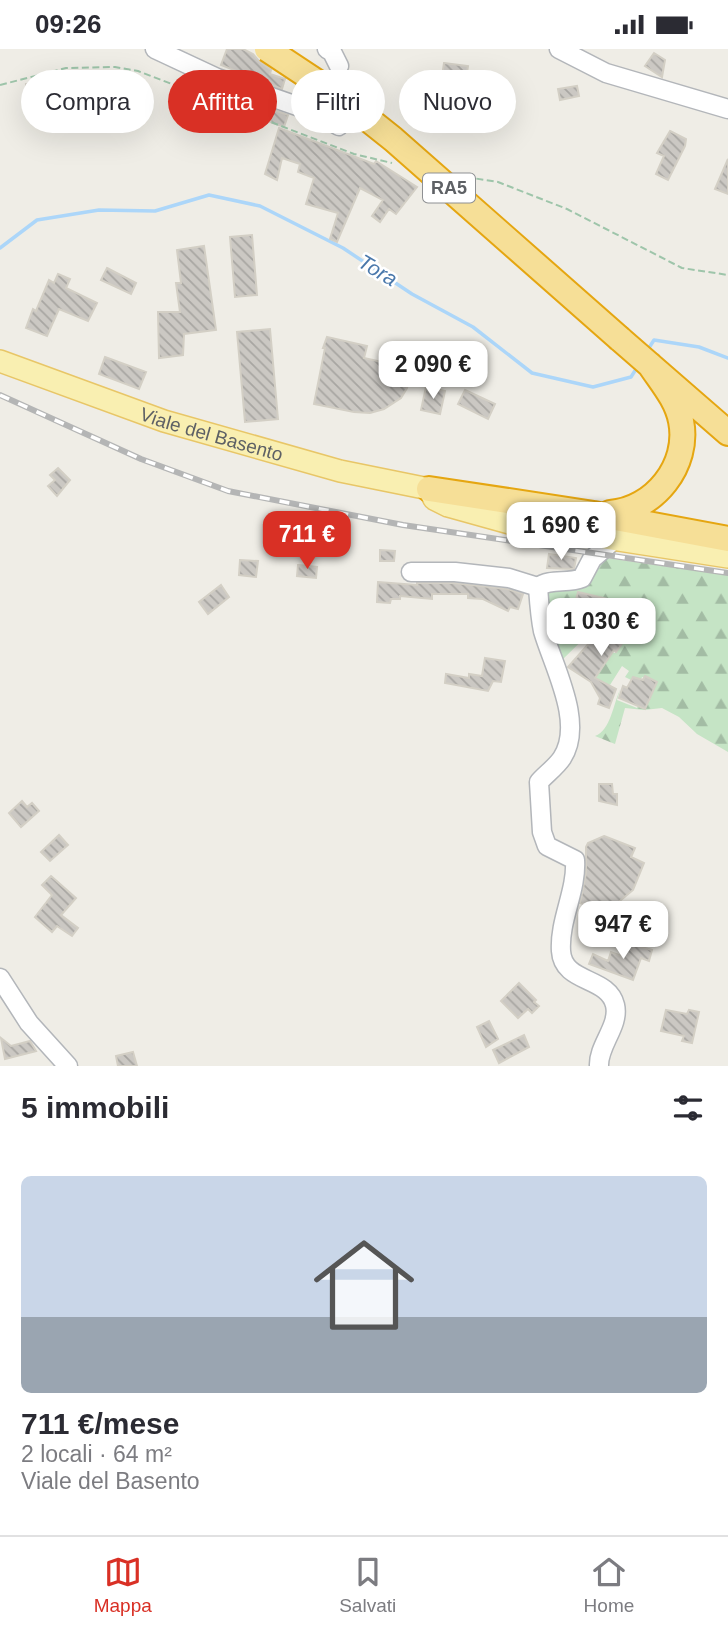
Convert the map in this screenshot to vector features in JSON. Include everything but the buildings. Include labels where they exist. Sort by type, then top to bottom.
[{"type":"highway","name":"RA5","points":[[267,49],[344,100],[393,139],[650,365],[678,380],[728,414]]},
{"type":"highway","name":"RA5","points":[[293,49],[404,129],[678,380],[728,433]]},
{"type":"highway","points":[[594,514],[626,512],[651,498],[662,487],[679,457],[681,422],[676,404],[650,365]]},
{"type":"highway","points":[[429,489],[656,524],[728,539]]},
{"type":"highway","points":[[656,524],[699,527],[728,525]]},
{"type":"main road","name":"Viale del Basento","points":[[0,361],[164,421],[340,471],[429,489]]},
{"type":"main road","points":[[429,489],[431,496],[438,502],[480,516],[608,545],[728,557]]},
{"type":"street","points":[[155,49],[218,78],[291,104]]},
{"type":"street","points":[[327,49],[339,66]]},
{"type":"street","points":[[559,49],[606,73],[728,109]]},
{"type":"street","points":[[538,587],[544,583],[570,583],[582,578],[592,559],[608,545]]},
{"type":"street","points":[[411,572],[455,572],[509,578],[538,587]]},
{"type":"street","points":[[538,587],[542,628],[568,702],[569,729],[568,744],[562,758],[539,782],[542,832],[547,846],[575,860],[576,871],[562,927],[563,963],[573,974],[593,982],[611,994],[616,1008],[613,1024],[598,1053],[599,1066]]},
{"type":"street","points":[[0,978],[29,1023],[68,1066]]},
{"type":"path","points":[[0,85],[83,66],[138,71],[354,154],[396,164]]},
{"type":"path","points":[[464,176],[498,182],[567,209],[682,268],[728,275]]},
{"type":"green space","points":[[599,557],[728,575],[728,752],[697,734],[679,717],[662,708],[644,710],[625,708],[615,744],[595,736],[608,723],[620,690],[617,700],[637,708],[640,699],[649,702],[656,682],[642,677],[641,680],[634,677],[633,681],[625,677],[629,671],[622,666],[610,685],[599,681],[595,685],[590,682],[612,652],[615,653],[624,641],[618,636],[627,626],[621,619],[607,616],[561,661],[539,587],[573,585]]},
{"type":"waterway","name":"Tora","points":[[0,248],[37,220],[99,210],[155,211],[209,195],[260,206],[343,248],[412,294],[473,327],[532,373],[593,387],[631,377],[638,366]]},
{"type":"waterway","name":"Tora","points":[[647,351],[654,340],[699,347],[728,358]]},
{"type":"railway","points":[[0,395],[141,459],[228,491],[403,525],[728,573]]}]
